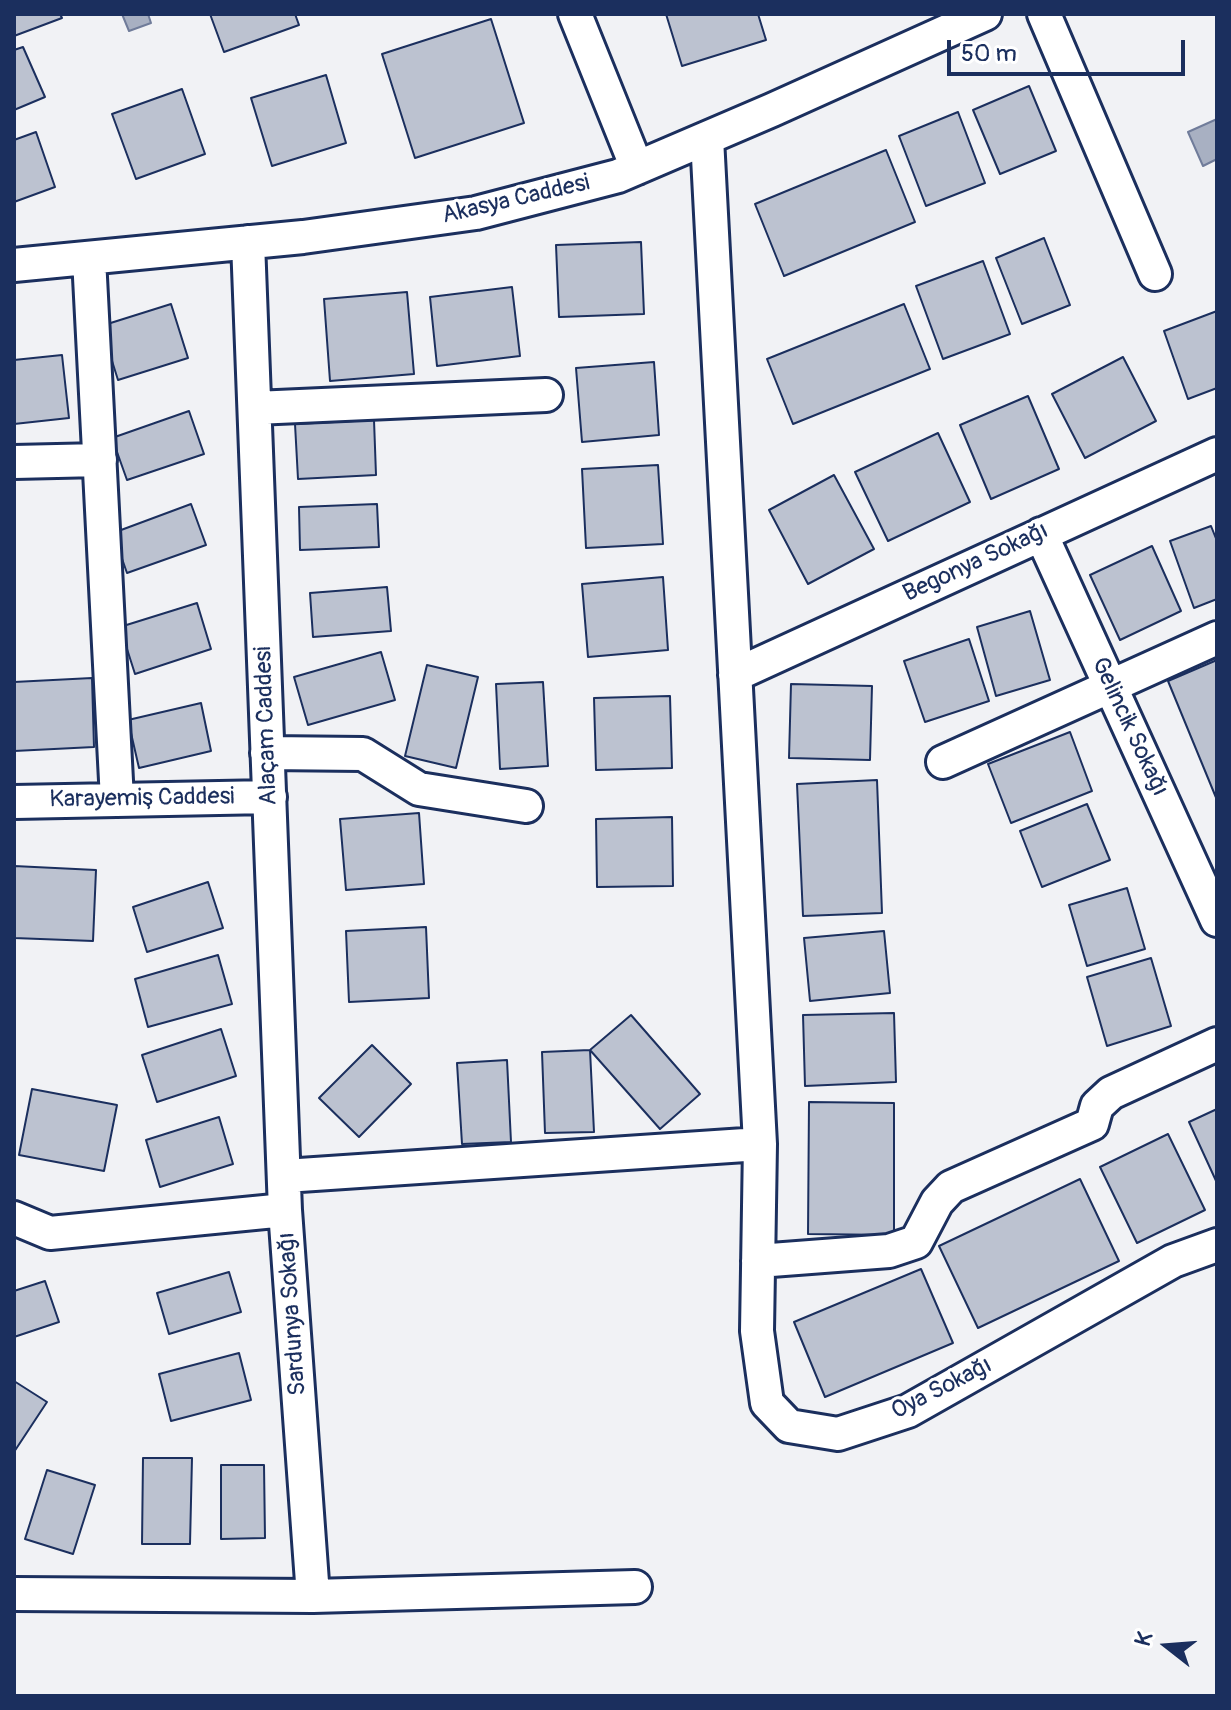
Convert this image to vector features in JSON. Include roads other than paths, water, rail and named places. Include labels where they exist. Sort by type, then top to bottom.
[{"type":"street","points":[[575,14],[637,168]]},
{"type":"street","name":"Akasya Caddesi","points":[[14,265],[248,242],[476,213],[618,176],[985,14]]},
{"type":"street","points":[[1044,14],[1155,274]]},
{"type":"street","name":"Oya Sokağı","points":[[707,138],[760,1144],[757,1331],[767,1403],[789,1426],[838,1434],[908,1411],[1173,1261],[1217,1245]]},
{"type":"street","name":"Alaçam Caddesi","points":[[248,242],[285,1210]]},
{"type":"street","points":[[89,258],[117,800]]},
{"type":"street","points":[[255,408],[546,395]]},
{"type":"street","name":"Begonya Sokağı","points":[[735,675],[1217,454]]},
{"type":"street","points":[[14,462],[100,460]]},
{"type":"street","name":"Gelincik Sokağı","points":[[1041,534],[1217,920]]},
{"type":"street","points":[[943,762],[1217,638]]},
{"type":"street","points":[[267,753],[363,754],[419,789],[526,806]]},
{"type":"street","name":"Karayemiş Caddesi","points":[[14,802],[270,797]]},
{"type":"street","points":[[758,1261],[889,1251],[916,1242],[937,1202],[951,1187],[1092,1124],[1097,1106],[1111,1093],[1217,1044]]},
{"type":"street","points":[[285,1176],[760,1144]]},
{"type":"street","name":"Sardunya Sokağı","points":[[14,1218],[50,1233],[285,1210],[313,1596]]},
{"type":"street","points":[[14,1594],[313,1596],[635,1587]]},
{"type":"water","points":[[122,14],[148,14],[151,23],[129,31]]},
{"type":"water","points":[[1217,119],[1217,159],[1203,166],[1188,132]]}]
